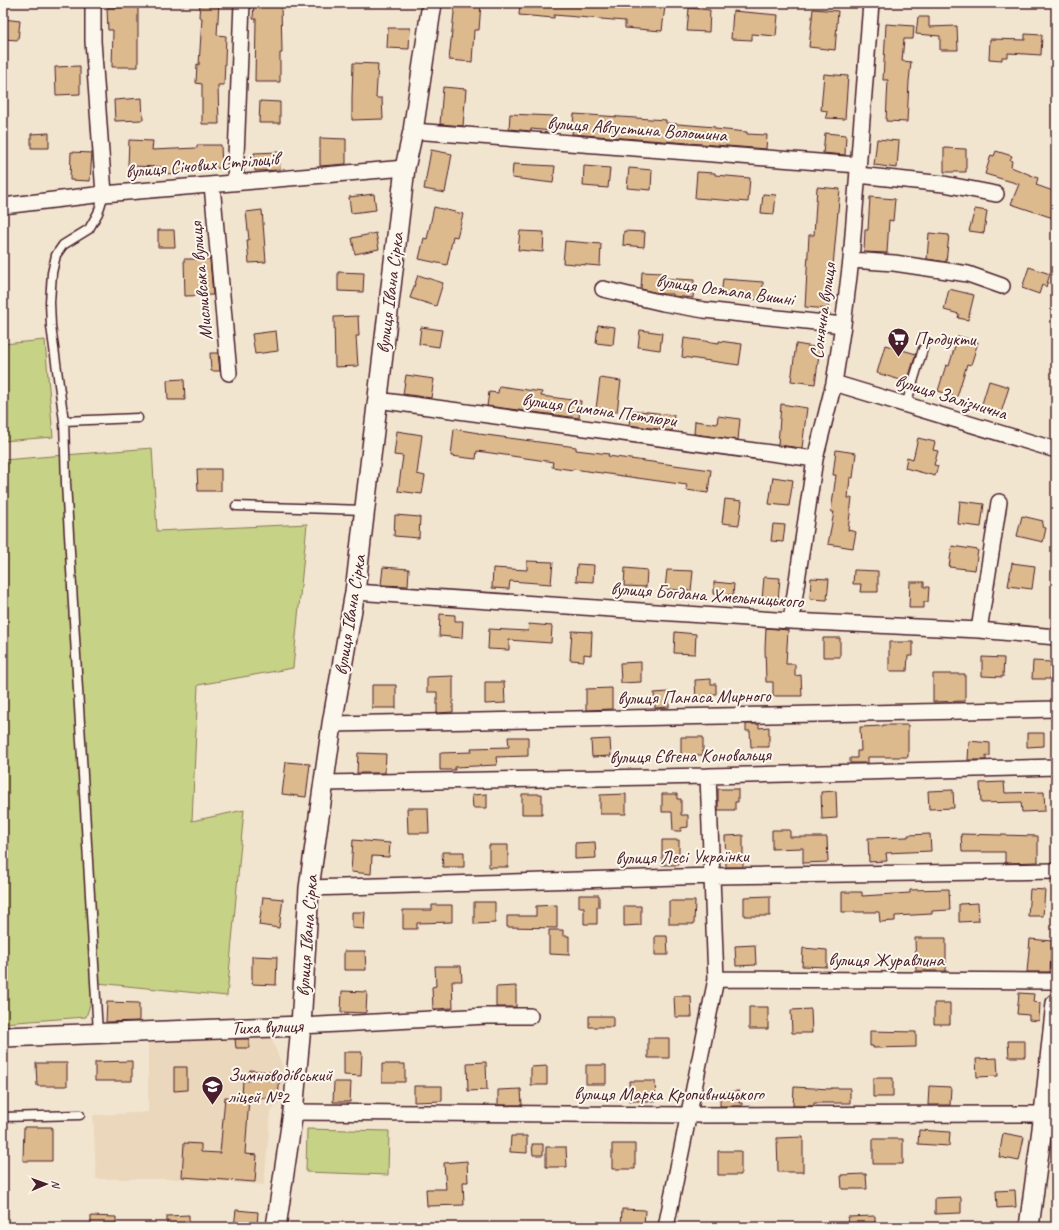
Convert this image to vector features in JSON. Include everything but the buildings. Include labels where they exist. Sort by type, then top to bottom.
[{"type":"street","points":[[93,3],[93,41],[104,194]]},
{"type":"street","points":[[235,182],[242,3]]},
{"type":"street","name":"вулиця Івана Сірка","points":[[276,1227],[293,1112],[301,1026],[309,888],[332,724],[355,592],[405,168],[413,131],[432,3]]},
{"type":"street","name":"Сонячна вулиця","points":[[791,621],[815,459],[834,383],[843,325],[858,170],[871,3]]},
{"type":"street","name":"вулиця Августина Волошина","points":[[413,131],[858,170],[996,194]]},
{"type":"street","name":"вулиця Січових Стрільців","points":[[3,206],[104,194],[405,168]]},
{"type":"street","name":"Мисливська вулиця","points":[[212,185],[230,373]]},
{"type":"street","points":[[850,260],[894,263],[968,274],[1002,286]]},
{"type":"street","name":"вулиця Остапа Вишні","points":[[604,289],[663,303],[704,310],[843,325]]},
{"type":"street","name":"вулиця Залізнична","points":[[834,383],[1056,450]]},
{"type":"street","name":"вулиця Симона Петлюри","points":[[377,400],[815,459]]},
{"type":"street","points":[[979,630],[999,502]]},
{"type":"street","name":"вулиця Богдана Хмельницького","points":[[355,592],[791,621],[979,630],[1056,637]]},
{"type":"street","name":"вулиця Панаса Мирного","points":[[332,724],[1056,709]]},
{"type":"street","name":"вулиця Євгена Коновальця","points":[[324,783],[708,776],[1056,767]]},
{"type":"street","points":[[666,1227],[716,979],[708,776]]},
{"type":"street","name":"вулиця Лесі Українки","points":[[309,888],[713,876],[1056,871]]},
{"type":"street","name":"вулиця Журавлина","points":[[716,979],[1056,981]]},
{"type":"street","points":[[1029,1227],[1056,1009]]},
{"type":"street","name":"Тиха вулиця","points":[[3,1037],[301,1026],[487,1016],[530,1016]]},
{"type":"street","name":"вулиця Марка Кропивницького","points":[[293,1112],[688,1115],[1044,1114]]},
{"type":"lane","points":[[98,1033],[66,483],[64,421],[51,326],[50,302],[52,273],[56,255],[63,245],[89,229],[98,213],[104,194]]},
{"type":"lane","points":[[906,405],[923,349]]},
{"type":"lane","points":[[64,421],[138,418]]},
{"type":"lane","points":[[236,506],[365,510]]},
{"type":"lane","points":[[3,1117],[80,1115]]},
{"type":"shaded area","name":"Зимноводівський ліцей №2","points":[[270,1034],[284,1070],[282,1101],[271,1112],[264,1185],[180,1179],[96,1179],[93,1115],[148,1112],[148,1041]]},
{"type":"green space","points":[[45,340],[53,437],[3,441],[3,344]]},
{"type":"green space","points":[[152,448],[157,531],[307,524],[293,668],[198,685],[192,821],[244,810],[227,996],[97,983],[86,1017],[3,1023],[3,460]]},
{"type":"green space","points":[[307,1129],[389,1131],[388,1175],[306,1172]]},
{"type":"place","name":"Продукти","points":[[899,358]]},
{"type":"place","name":"Зимноводівський ліцей №2","points":[[212,1106]]}]
